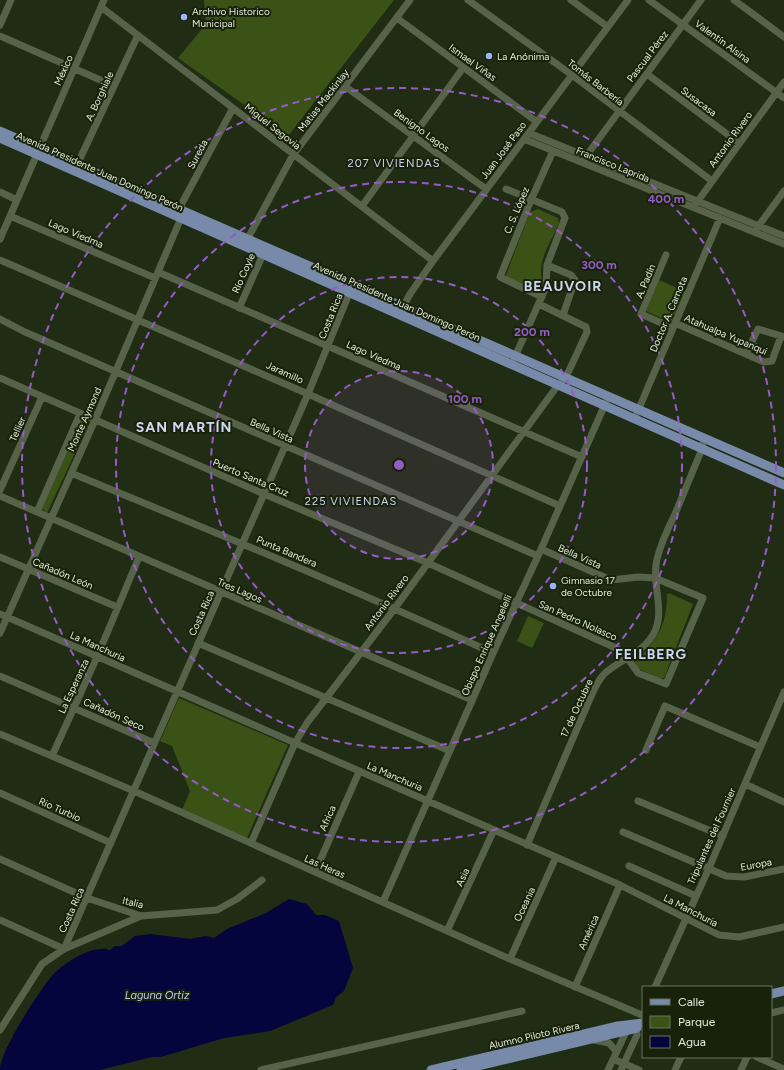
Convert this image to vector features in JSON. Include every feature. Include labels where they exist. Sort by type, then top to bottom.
[{"type":"main road","name":"Avenida Presidente Juan Domingo Perón","points":[[0,130],[38,152],[265,250],[352,289],[399,315],[784,485]]},
{"type":"main road","name":"Avenida Presidente Juan Domingo Perón","points":[[0,138],[77,165],[181,214]]},
{"type":"main road","name":"Avenida Presidente Juan Domingo Perón","points":[[352,289],[405,307],[784,473]]},
{"type":"main road","points":[[772,994],[784,991]]},
{"type":"main road","name":"Alumno Piloto Rivera","points":[[461,1070],[592,1040],[641,1021]]},
{"type":"main road","name":"Alumno Piloto Rivera","points":[[431,1070],[625,1028]]},
{"type":"street","points":[[0,25],[11,0]]},
{"type":"street","name":"Matias Mackinlay","points":[[249,243],[293,155],[410,0]]},
{"type":"street","name":"Tomás Barbería","points":[[468,0],[572,75],[712,181]]},
{"type":"street","points":[[571,0],[608,27]]},
{"type":"street","name":"Juan José Paso","points":[[399,315],[405,307],[410,294],[433,261],[628,0]]},
{"type":"street","name":"Valentín Alsina","points":[[649,0],[784,98]]},
{"type":"street","name":"Pascual Pérez","points":[[584,159],[701,0]]},
{"type":"street","points":[[734,0],[784,38]]},
{"type":"street","name":"Miguel Segovia","points":[[103,4],[138,35],[433,261]]},
{"type":"street","name":"México","points":[[0,238],[103,4]]},
{"type":"street","name":"Ismael Viñas","points":[[396,18],[537,122]]},
{"type":"street","name":"A. Borghiale","points":[[77,165],[138,35]]},
{"type":"street","points":[[0,36],[114,86]]},
{"type":"street","points":[[362,206],[414,137],[463,68]]},
{"type":"street","name":"Susacasa","points":[[647,74],[739,143]]},
{"type":"street","name":"Antonio Rivero","points":[[695,204],[784,82]]},
{"type":"street","name":"Benigno Lagos","points":[[346,86],[486,189]]},
{"type":"street","name":"Sureda","points":[[181,214],[181,205],[233,108]]},
{"type":"street","name":"Francisco Laprida","points":[[526,136],[553,151],[584,159]]},
{"type":"street","name":"Francisco Laprida","points":[[526,136],[757,229],[784,244]]},
{"type":"street","name":"C. S. López","points":[[542,297],[500,277],[531,200],[553,151]]},
{"type":"street","points":[[506,189],[562,212],[565,218],[547,265],[548,281],[512,365]]},
{"type":"street","points":[[757,229],[784,191]]},
{"type":"street","points":[[0,192],[17,200]]},
{"type":"street","name":"Francisco Laprida","points":[[695,204],[720,218],[784,236]]},
{"type":"street","name":"Monte Aymond","points":[[0,634],[3,616],[27,569],[95,420],[181,214]]},
{"type":"street","name":"Lago Viedma","points":[[10,216],[239,308],[582,457]]},
{"type":"street","name":"Doctor A. Carnota","points":[[634,418],[720,218]]},
{"type":"street","name":"Río Coyle","points":[[239,308],[265,250]]},
{"type":"street","name":"A. Padín","points":[[641,314],[666,256]]},
{"type":"street","name":"Jaramillo","points":[[0,260],[493,475],[560,506]]},
{"type":"street","points":[[539,304],[563,315],[575,280],[571,275],[547,265]]},
{"type":"street","name":"Costa Rica","points":[[64,949],[88,898],[176,692],[285,447],[352,289]]},
{"type":"street","name":"Atahualpa Yupanqui","points":[[641,314],[674,325],[768,363],[772,360],[783,337]]},
{"type":"street","name":"Antonio Rivero","points":[[250,843],[295,743],[325,699],[395,608],[558,385],[566,377],[587,332],[586,327],[563,315]]},
{"type":"street","name":"Bella Vista","points":[[0,319],[25,332],[457,522],[611,580],[638,577],[655,578],[703,598],[666,684]]},
{"type":"street","points":[[746,354],[758,329],[783,337]]},
{"type":"street","name":"Puerto Santa Cruz","points":[[1,380],[428,563],[516,603]]},
{"type":"street","name":"Obispo Enrique Angelelli","points":[[383,902],[429,802],[492,653],[540,553],[608,396]]},
{"type":"street","name":"Tellier","points":[[0,490],[42,397]]},
{"type":"street","points":[[37,512],[80,414]]},
{"type":"street","name":"17 de Octubre","points":[[527,844],[595,686],[609,670],[628,659],[651,638],[655,631],[658,612],[655,578],[656,560],[702,449],[704,438]]},
{"type":"street","name":"Punta Bandera","points":[[71,473],[243,543],[395,608],[492,653]]},
{"type":"street","name":"Tres Lagos","points":[[0,496],[472,700]]},
{"type":"street","name":"Cañadón León","points":[[0,557],[117,608]]},
{"type":"street","name":"La Esperanza","points":[[52,756],[97,657],[139,557]]},
{"type":"street","name":"San Pedro Nolasco","points":[[516,603],[618,649],[628,659],[638,673],[666,684]]},
{"type":"street","name":"La Manchuria","points":[[3,616],[620,885],[719,935],[730,937],[784,927]]},
{"type":"street","points":[[198,643],[325,699],[450,751]]},
{"type":"street","name":"Cañadón Seco","points":[[0,676],[154,743]]},
{"type":"street","name":"Tripulantes del Fournier","points":[[655,986],[723,836],[784,692]]},
{"type":"street","points":[[646,750],[665,706],[760,747]]},
{"type":"street","name":"Las Heras","points":[[0,734],[134,791],[575,987],[641,1021]]},
{"type":"street","name":"Africa","points":[[315,872],[359,772]]},
{"type":"street","points":[[745,784],[784,802]]},
{"type":"street","name":"Rio Turbio","points":[[0,793],[111,843]]},
{"type":"street","points":[[638,801],[723,836]]},
{"type":"street","name":"Asia","points":[[447,931],[494,830]]},
{"type":"street","name":"Europa","points":[[623,832],[734,878],[784,870]]},
{"type":"street","name":"Oceania","points":[[510,959],[556,857]]},
{"type":"street","name":"Italia","points":[[0,859],[88,898],[141,916],[217,910],[237,899],[262,880]]},
{"type":"street","points":[[628,866],[696,896]]},
{"type":"street","name":"América","points":[[575,987],[620,885]]},
{"type":"street","points":[[0,1030],[38,969],[49,958],[64,949],[141,916]]},
{"type":"street","points":[[0,920],[64,949]]},
{"type":"street","points":[[772,1013],[784,1010]]},
{"type":"street","points":[[261,1070],[522,1011]]},
{"type":"street","points":[[623,1067],[637,1035],[641,1021]]},
{"type":"street","points":[[608,1070],[625,1028]]},
{"type":"street","points":[[592,1040],[609,1043],[616,1051]]},
{"type":"street","points":[[675,1070],[681,1058]]},
{"type":"street","points":[[741,1070],[747,1058]]},
{"type":"street","points":[[759,1058],[784,1068]]},
{"type":"street","points":[[613,1059],[623,1067],[639,1070]]},
{"type":"green space","points":[[204,0],[394,0],[288,136],[178,58],[206,24]]},
{"type":"green space","points":[[538,209],[558,218],[559,223],[543,259],[541,271],[542,284],[539,292],[507,279],[506,275],[530,212]]},
{"type":"green space","points":[[659,280],[686,292],[673,323],[646,311]]},
{"type":"green space","points":[[82,418],[89,423],[47,513],[42,509]]},
{"type":"green space","points":[[669,593],[693,604],[664,678],[659,678],[635,667],[635,662],[655,639],[663,624],[667,605],[667,594]]},
{"type":"green space","points":[[528,616],[544,623],[532,648],[517,641]]},
{"type":"green space","points":[[179,698],[288,745],[247,838],[182,810],[190,791],[172,746],[160,741]]},
{"type":"water","name":"Laguna Ortiz","points":[[289,899],[307,904],[316,915],[325,915],[339,921],[353,968],[344,991],[336,997],[333,1005],[270,1031],[224,1038],[161,1057],[152,1057],[100,1070],[0,1070],[6,1050],[29,1008],[51,977],[70,961],[87,952],[103,949],[110,950],[115,946],[122,946],[135,936],[150,934],[190,939],[206,936],[214,938],[227,929],[266,913]]},
{"type":"place","name":"Archivo Historico Municipal","points":[[184,17]]},
{"type":"place","name":"La Anónima","points":[[489,56]]},
{"type":"place","name":"Gimnasio 17 de Octubre","points":[[553,586]]},
{"type":"district","name":"207 VIVIENDAS","points":[[394,163]]},
{"type":"district","name":"BEAUVOIR","points":[[563,286]]},
{"type":"district","name":"SAN MARTÍN","points":[[184,427]]},
{"type":"district","name":"225 VIVIENDAS","points":[[351,501]]},
{"type":"district","name":"FEILBERG","points":[[651,654]]}]
